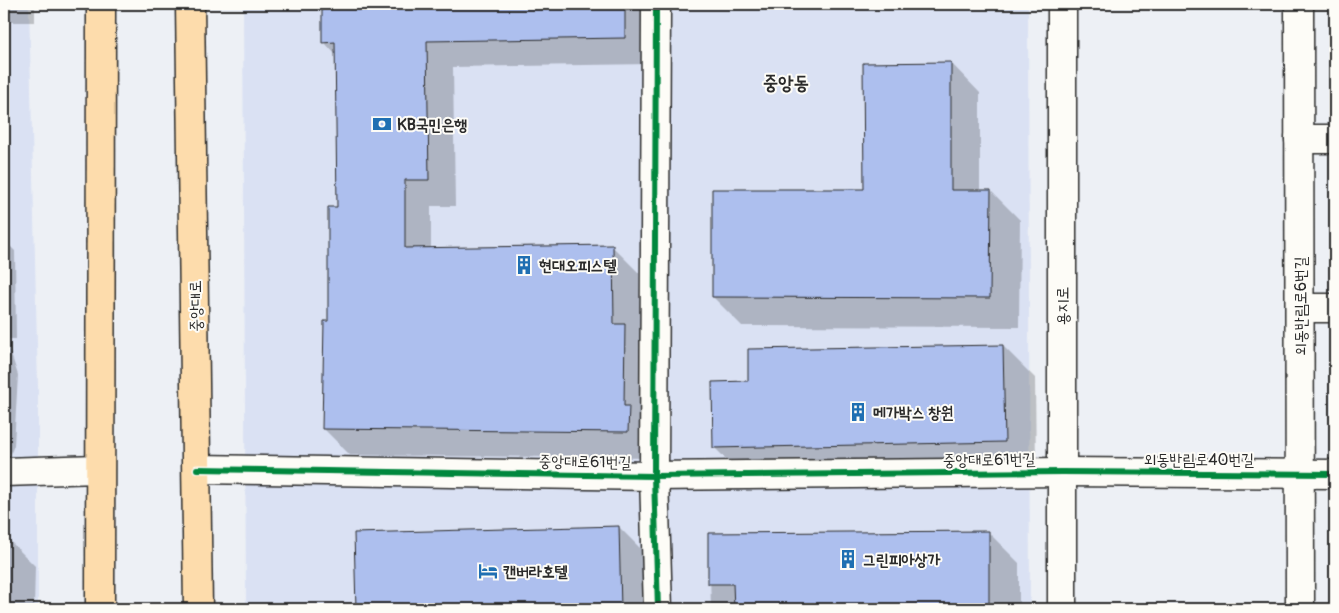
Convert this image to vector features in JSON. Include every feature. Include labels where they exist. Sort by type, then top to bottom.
[{"type":"main road","points":[[100,609],[98,469],[101,4]]},
{"type":"main road","name":"중앙대로","points":[[190,4],[198,609]]},
{"type":"street","points":[[656,4],[654,476],[658,609]]},
{"type":"street","name":"용지로","points":[[1062,4],[1062,609]]},
{"type":"street","name":"외동반림로6번길","points":[[1299,4],[1300,609]]},
{"type":"street","points":[[1299,139],[1335,139]]},
{"type":"street","points":[[1300,308],[1335,308]]},
{"type":"street","points":[[4,472],[98,469]]},
{"type":"street","name":"중앙대로61번길","points":[[197,469],[654,476],[1062,472]]},
{"type":"street","name":"외동반림로40번길","points":[[1062,472],[1335,474]]},
{"type":"shaded area","points":[[4,4],[29,4],[38,388],[38,609],[4,609]]},
{"type":"shaded area","points":[[243,4],[1028,4],[1030,609],[246,609]]},
{"type":"building","points":[[322,4],[625,4],[625,38],[427,41],[429,180],[405,180],[405,248],[613,245],[614,324],[625,324],[624,406],[629,406],[628,432],[322,429],[324,321],[328,321],[328,207],[337,207],[335,42],[322,43]]},
{"type":"building","points":[[951,62],[951,190],[991,190],[990,298],[712,297],[712,189],[864,189],[863,63]]},
{"type":"building","name":"메가박스 창원","points":[[1003,345],[1005,442],[713,448],[712,382],[748,381],[748,349]]},
{"type":"building","name":"캔버라호텔","points":[[619,526],[621,609],[356,609],[354,533]]},
{"type":"building","name":"그린피아상가","points":[[989,531],[989,609],[734,609],[733,584],[708,584],[708,533]]},
{"type":"cycle path","points":[[656,4],[654,476],[658,609]]},
{"type":"cycle path","points":[[197,469],[654,476],[1062,472],[1335,474]]},
{"type":"place","name":"KB국민은행","points":[[382,124]]},
{"type":"place","name":"현대오피스텔","points":[[524,265]]},
{"type":"place","name":"메가박스 창원","points":[[858,412]]},
{"type":"place","name":"그린피아상가","points":[[848,559]]},
{"type":"place","name":"캔버라호텔","points":[[488,571]]},
{"type":"district","name":"중앙동","points":[[786,82]]}]
